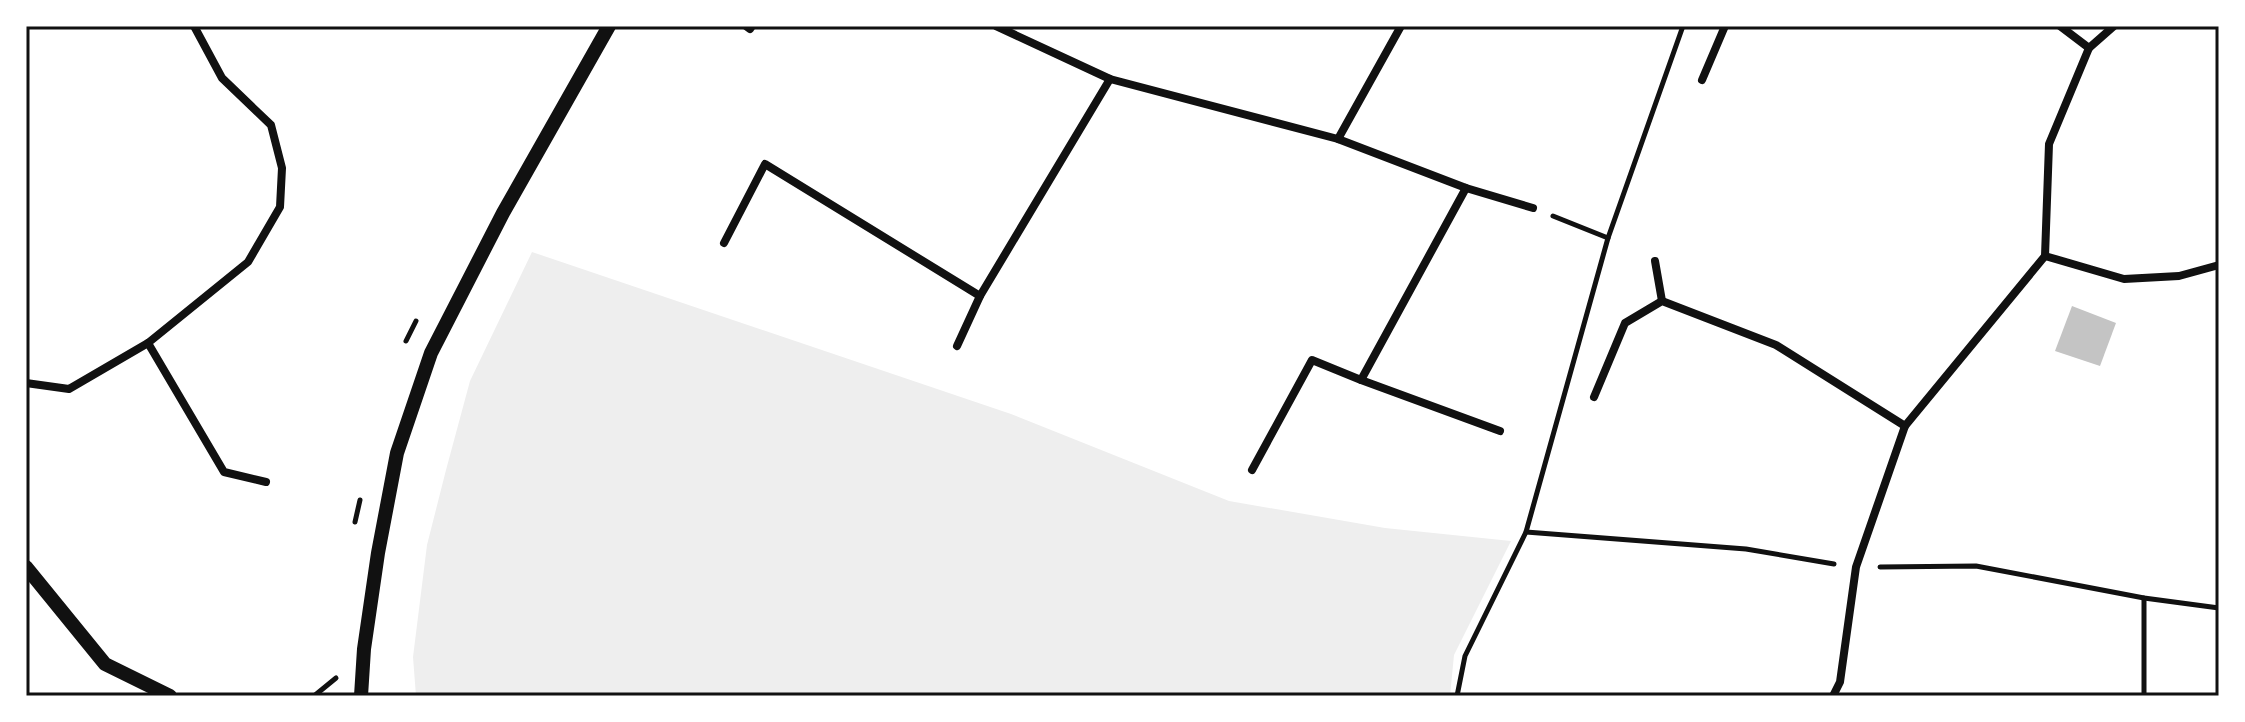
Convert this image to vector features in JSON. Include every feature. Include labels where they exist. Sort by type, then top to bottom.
[{"type":"street","points":[[26,383],[69,389],[148,343],[248,262],[280,207],[282,168],[271,125],[222,78],[194,26]]},
{"type":"street","points":[[361,696],[364,649],[378,553],[397,453],[431,353],[503,213],[609,26]]},
{"type":"street","points":[[996,26],[1110,79],[1338,139],[1466,188],[1533,208]]},
{"type":"street","points":[[1338,139],[1401,26]]},
{"type":"street","points":[[1702,80],[1725,26]]},
{"type":"street","points":[[2060,26],[2089,48]]},
{"type":"street","points":[[1833,696],[1840,682],[1856,567],[1905,426],[2045,256],[2049,144],[2089,48],[2114,26]]},
{"type":"street","points":[[957,346],[980,296],[1110,79]]},
{"type":"street","points":[[724,243],[765,164],[980,296]]},
{"type":"street","points":[[1361,380],[1466,188]]},
{"type":"street","points":[[2045,256],[2124,279],[2179,276],[2219,265]]},
{"type":"street","points":[[1655,261],[1662,301]]},
{"type":"street","points":[[1662,301],[1776,345],[1905,426]]},
{"type":"street","points":[[1594,397],[1625,323],[1662,301]]},
{"type":"street","points":[[148,343],[224,472],[266,482]]},
{"type":"street","points":[[1252,470],[1312,360],[1500,431]]},
{"type":"street","points":[[26,567],[105,664],[170,696]]},
{"type":"path","points":[[1457,696],[1465,656],[1526,532],[1608,238],[1683,26]]},
{"type":"path","points":[[1533,208],[1608,238]]},
{"type":"path","points":[[2144,598],[2144,696]]},
{"type":"path","points":[[314,696],[337,678]]},
{"type":"shaded area","points":[[532,252],[1011,414],[1229,501],[1385,528],[1511,541],[1454,655],[1450,696],[416,696],[413,657],[427,545],[446,470],[470,381]]},
{"type":"building","points":[[2072,306],[2116,323],[2100,366],[2055,351]]}]
